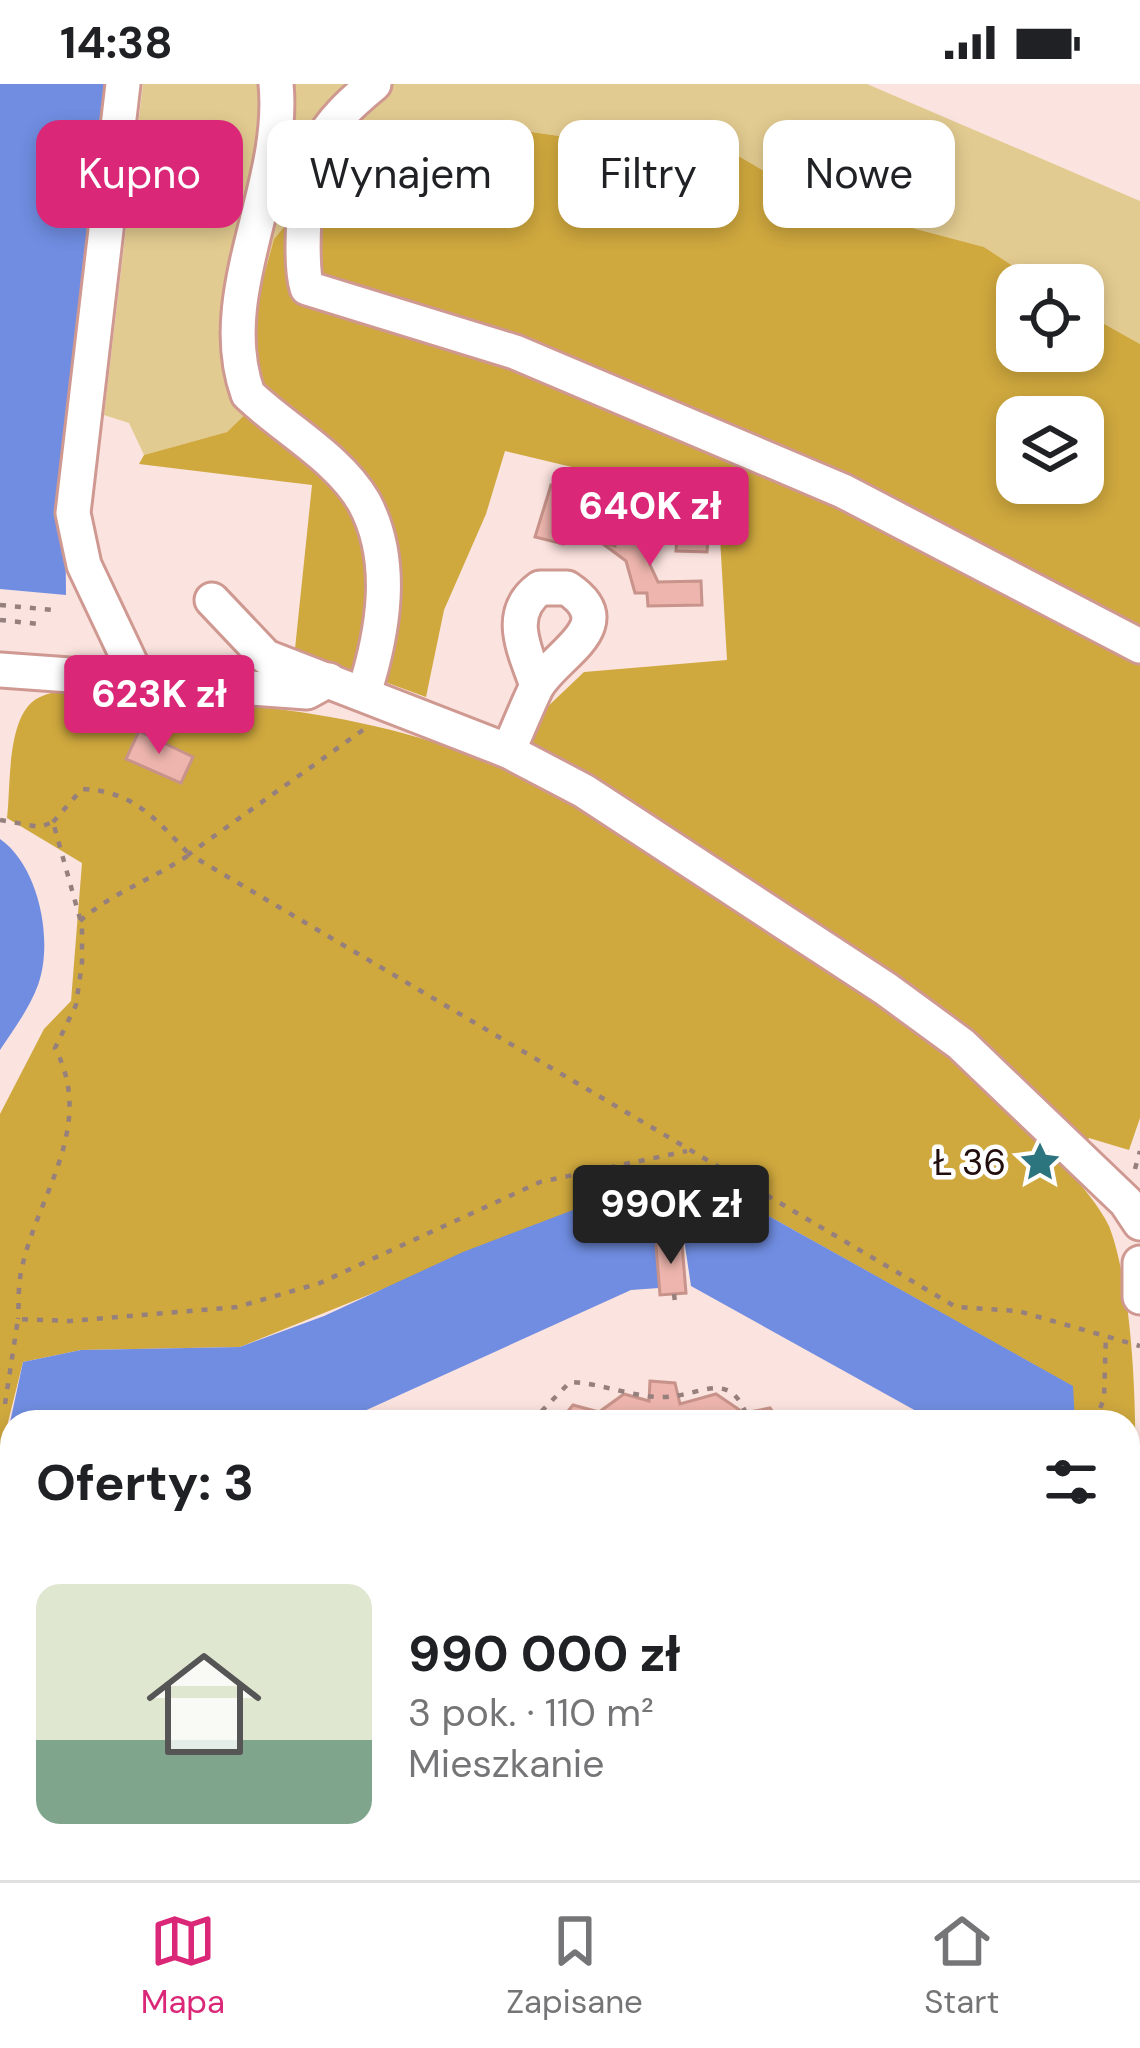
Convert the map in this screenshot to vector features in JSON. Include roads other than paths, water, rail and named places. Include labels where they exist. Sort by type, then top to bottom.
[{"type":"street","points":[[123,84],[73,513],[84,565],[138,679]]},
{"type":"street","points":[[276,84],[275,137],[236,332],[239,370],[248,394],[363,500],[377,536],[385,602],[376,699]]},
{"type":"street","points":[[374,84],[344,109],[314,152],[301,269],[307,288],[515,352],[843,491],[1140,646]]},
{"type":"street","points":[[212,600],[266,657],[508,751],[584,791],[961,1044],[1126,1202],[1140,1223]]},
{"type":"street","points":[[0,670],[307,692],[329,680]]},
{"type":"street","points":[[508,751],[537,686]]},
{"type":"street","points":[[1140,1263],[1140,1297]]},
{"type":"water","points":[[0,84],[114,84],[110,120],[36,120],[36,228],[97,228],[65,490],[66,595],[0,589]]},
{"type":"water","points":[[0,839],[25,867],[33,885],[44,947],[34,994],[0,1050]]},
{"type":"water","points":[[660,1177],[726,1192],[1073,1386],[1074,1410],[914,1410],[691,1286],[684,1239],[668,1234],[656,1246],[659,1288],[631,1290],[366,1410],[13,1410],[23,1362],[81,1350],[240,1347],[324,1316],[463,1252]]},
{"type":"place","name":"Ł 36","points":[[1040,1162]]}]
